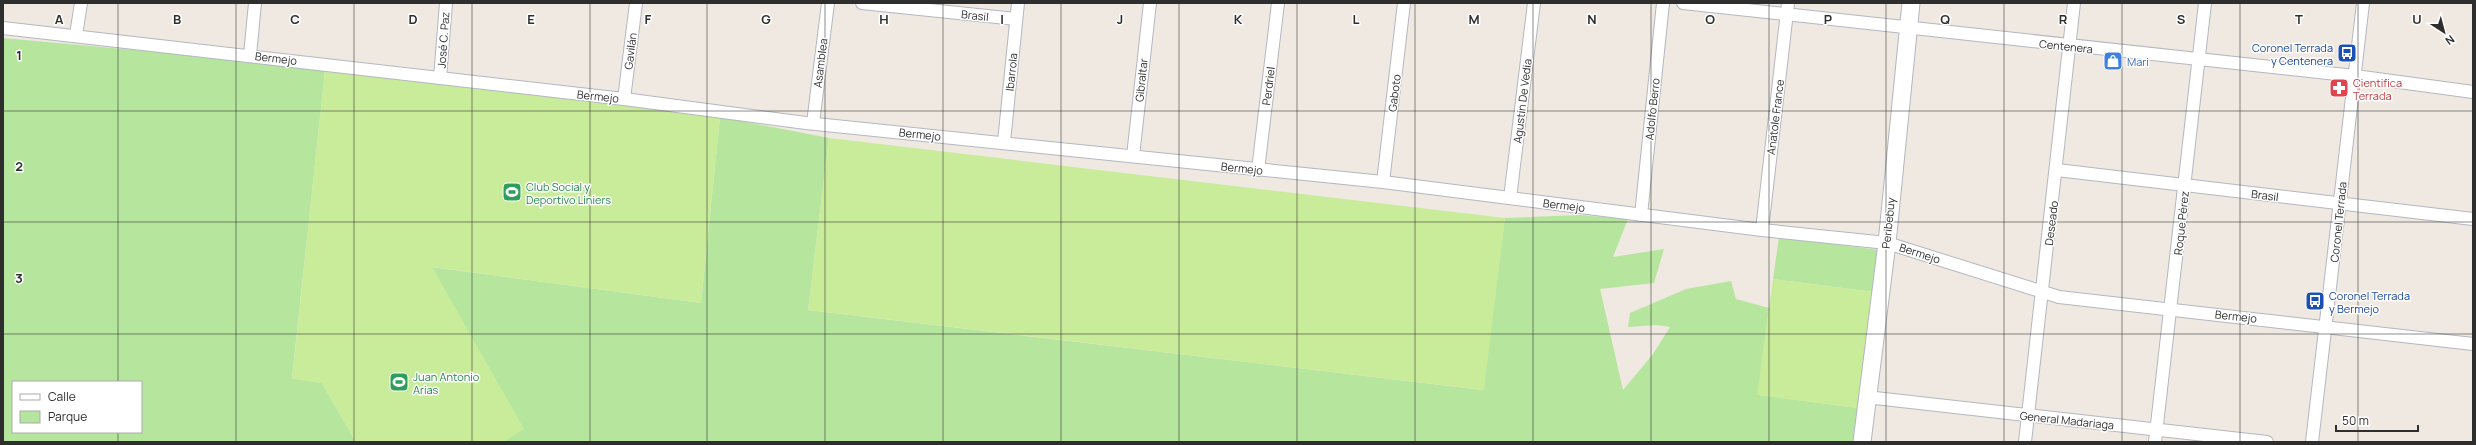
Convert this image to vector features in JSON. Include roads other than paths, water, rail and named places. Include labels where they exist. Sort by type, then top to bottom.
[{"type":"street","points":[[76,35],[81,3]]},
{"type":"street","points":[[250,55],[256,3]]},
{"type":"street","name":"José C. Paz","points":[[440,78],[446,3]]},
{"type":"street","name":"Gavilán","points":[[624,99],[636,3]]},
{"type":"street","name":"Asamblea","points":[[813,123],[828,3]]},
{"type":"street","name":"Brasil","points":[[862,3],[1016,19]]},
{"type":"street","name":"Ibarrola","points":[[1004,142],[1018,3]]},
{"type":"street","name":"Gibraltar","points":[[1133,156],[1150,3]]},
{"type":"street","name":"Perdriel","points":[[1258,170],[1278,3]]},
{"type":"street","name":"Gaboto","points":[[1383,182],[1404,3]]},
{"type":"street","name":"Agustín De Vedia","points":[[1510,198],[1534,3]]},
{"type":"street","name":"Adolfo Berro","points":[[1641,215],[1663,3]]},
{"type":"street","name":"Centenera","points":[[1683,3],[1786,16],[2355,76],[2473,92]]},
{"type":"street","name":"Anatole France","points":[[1762,230],[1788,3]]},
{"type":"street","name":"Peribebuy","points":[[1862,442],[1866,397],[1887,243],[1911,3]]},
{"type":"street","name":"Deseado","points":[[2025,442],[2057,170],[2074,3]]},
{"type":"street","name":"Roque Pérez","points":[[2155,436],[2171,309],[2204,3]]},
{"type":"street","name":"Coronel Terrada","points":[[2312,442],[2327,326],[2339,204],[2363,3]]},
{"type":"street","name":"Bermejo","points":[[3,28],[76,35],[105,41],[250,55],[813,123],[1383,182],[1762,230],[1887,243],[2042,293],[2059,297],[2327,326],[2473,344]]},
{"type":"street","name":"Brasil","points":[[2057,170],[2473,219]]},
{"type":"street","name":"General Madariaga","points":[[1866,397],[2028,416],[2155,436],[2267,442]]},
{"type":"place","name":"Coronel Terrada y Centenera","points":[[2347,53]]},
{"type":"place","name":"Mari","points":[[2113,61]]},
{"type":"place","name":"Cientifica Terrada","points":[[2339,88]]},
{"type":"place","name":"Club Social y Deportivo Liniers","points":[[512,192]]},
{"type":"place","name":"Coronel Terrada y Bermejo","points":[[2315,301]]},
{"type":"place","name":"Juan Antonio Arias","points":[[399,382]]}]
